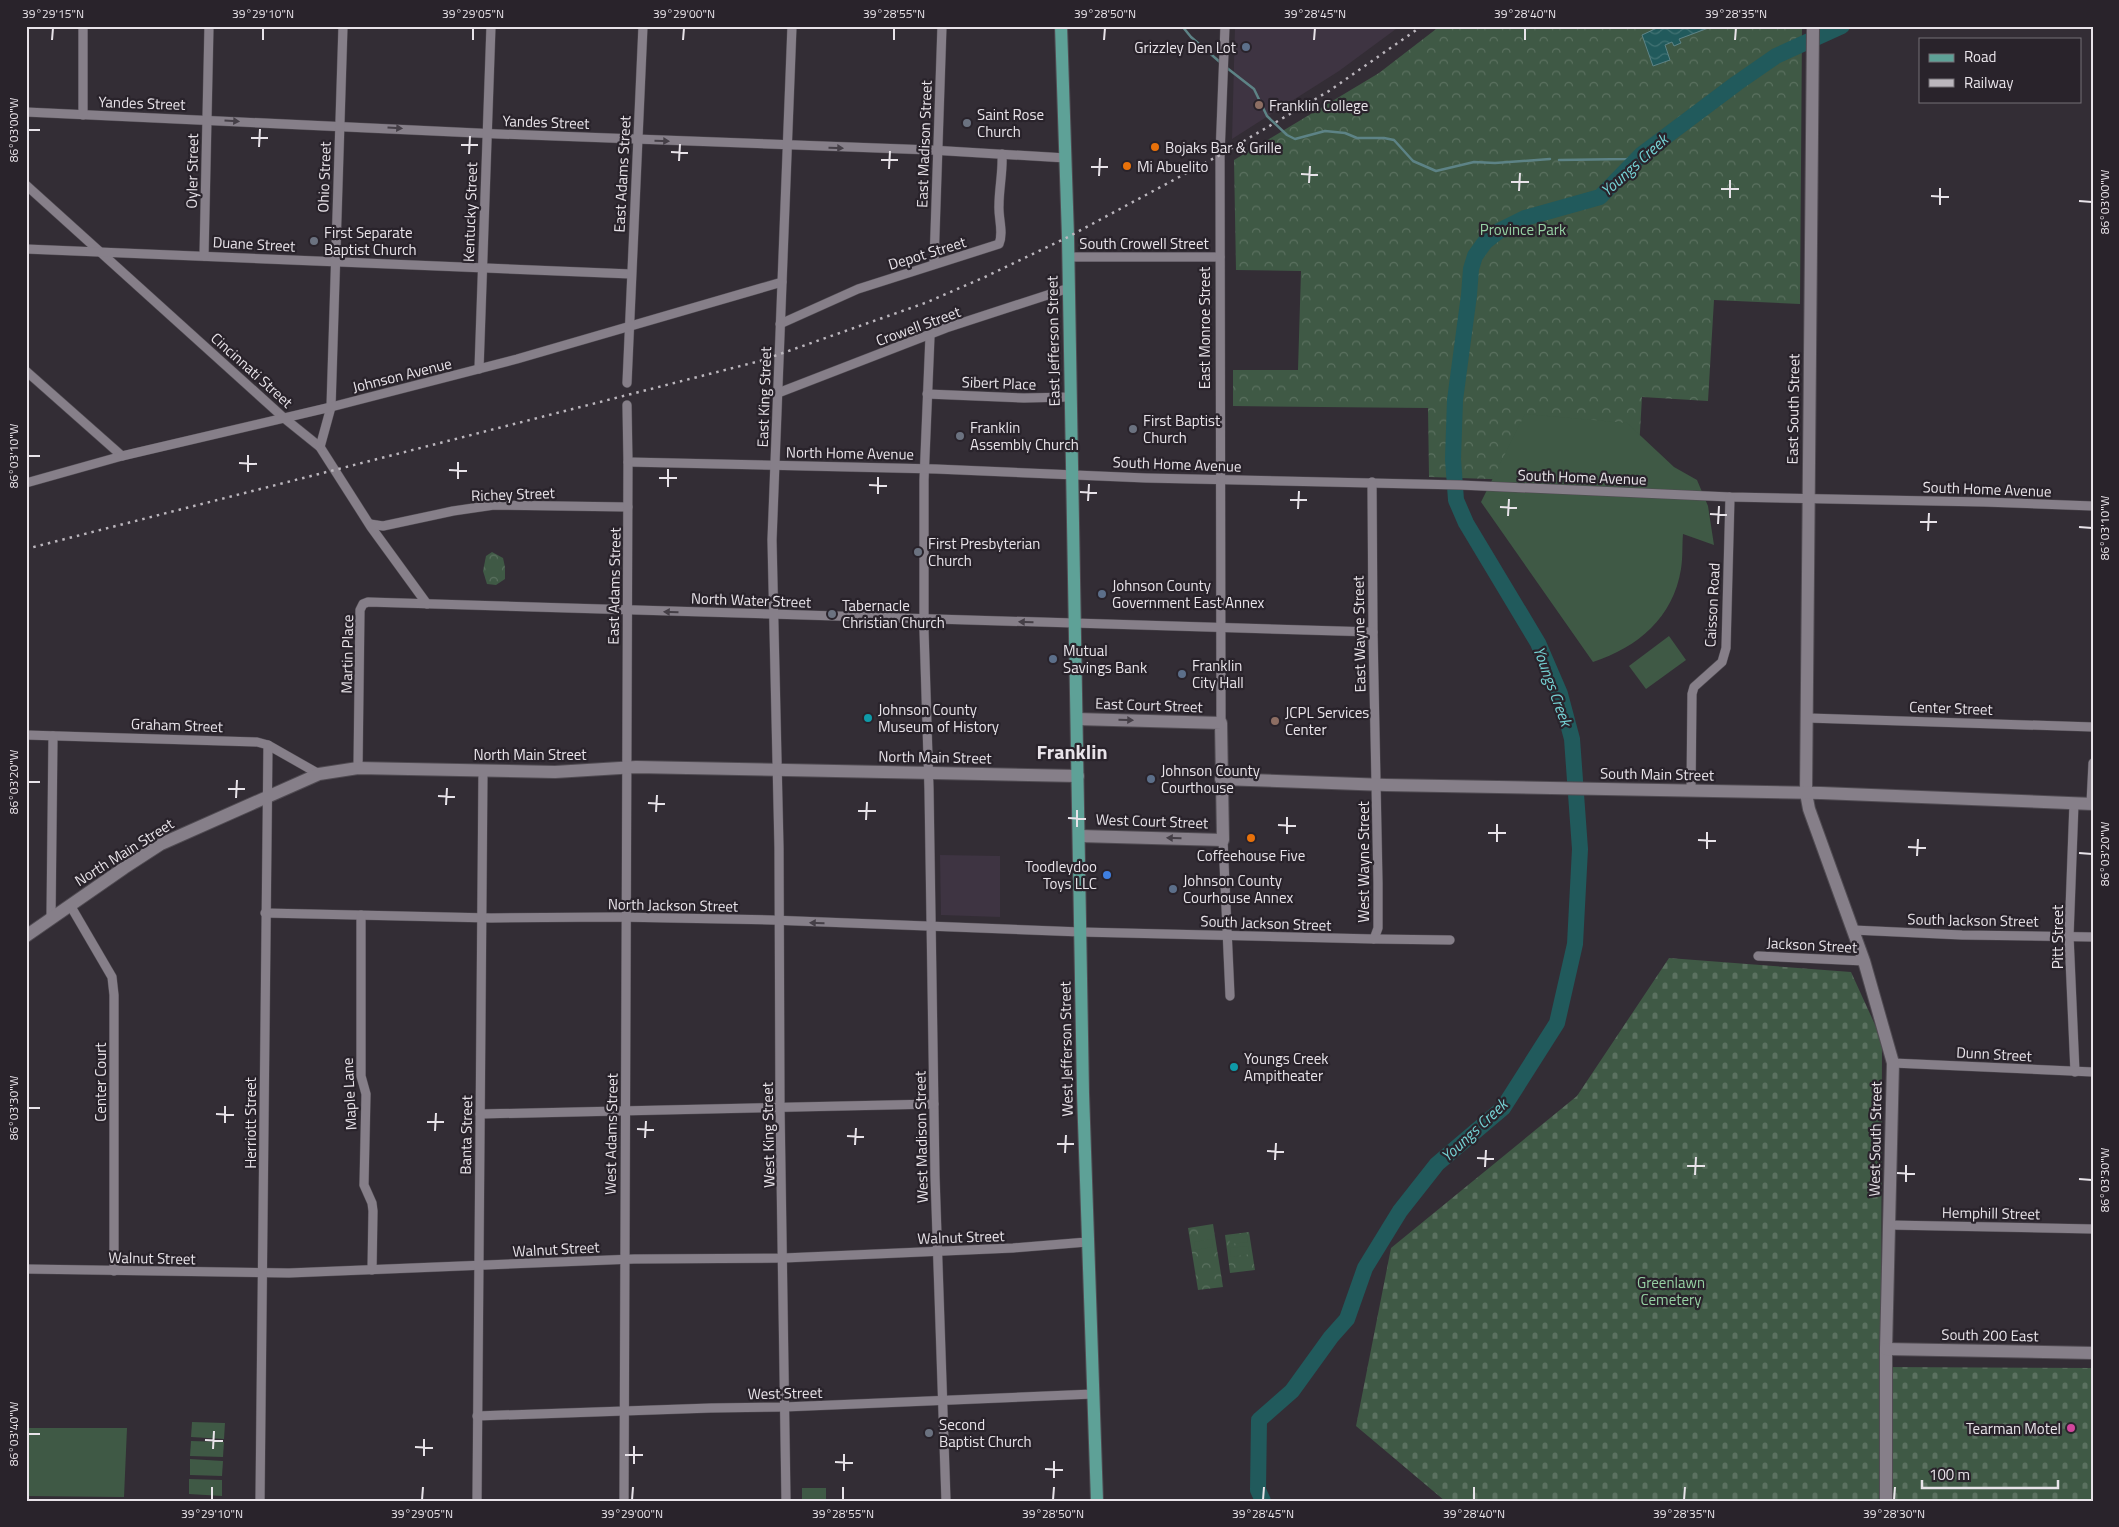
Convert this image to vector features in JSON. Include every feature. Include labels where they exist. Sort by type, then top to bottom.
[{"type":"main road","name":"East Jefferson Street","points":[[1061,26],[1069,288],[1078,776]]},
{"type":"main road","name":"West Jefferson Street","points":[[1078,776],[1087,1242],[1097,1501]]},
{"type":"street","points":[[83,26],[83,114]]},
{"type":"street","name":"Oyler Street","points":[[204,256],[209,26]]},
{"type":"street","name":"Ohio Street","points":[[320,447],[331,407],[343,26]]},
{"type":"street","name":"Kentucky Street","points":[[478,369],[491,26]]},
{"type":"street","name":"East Adams Street","points":[[627,383],[643,26]]},
{"type":"street","name":"East King Street","points":[[777,769],[772,540],[792,26]]},
{"type":"street","name":"East Madison Street","points":[[934,264],[942,26]]},
{"type":"street","name":"East Monroe Street","points":[[1223,840],[1221,779],[1220,257],[1222,94],[1225,26]]},
{"type":"street","name":"East South Street","points":[[1806,793],[1813,26]]},
{"type":"street","name":"Yandes Street","points":[[26,112],[487,134],[938,151],[1066,158]]},
{"type":"street","name":"Depot Street","points":[[780,324],[858,289],[999,244],[1001,232],[999,203],[1002,154]]},
{"type":"street","name":"Cincinnati Street","points":[[26,185],[284,418],[320,447],[370,524],[426,604]]},
{"type":"street","name":"Duane Street","points":[[26,249],[631,274]]},
{"type":"street","name":"South Crowell Street","points":[[1068,257],[1220,257]]},
{"type":"street","name":"Johnson Avenue","points":[[26,483],[122,456],[331,407],[478,369],[782,282]]},
{"type":"street","name":"Crowell Street","points":[[778,393],[930,336],[1069,288]]},
{"type":"street","points":[[927,773],[924,469],[930,336]]},
{"type":"street","points":[[26,371],[122,456]]},
{"type":"street","name":"Sibert Place","points":[[927,394],[1024,398],[1070,397]]},
{"type":"street","name":"East Adams Street","points":[[627,405],[627,767]]},
{"type":"street","name":"North Home Avenue","points":[[628,462],[1071,473]]},
{"type":"street","name":"South Home Avenue","points":[[1071,473],[1221,480],[1429,484],[1730,497],[2093,506]]},
{"type":"street","name":"East Wayne Street","points":[[1372,482],[1376,784]]},
{"type":"street","name":"Caisson Road","points":[[1690,791],[1692,694],[1694,687],[1722,662],[1726,648],[1730,497]]},
{"type":"street","name":"Richey Street","points":[[370,524],[383,526],[494,505],[628,507]]},
{"type":"street","name":"Martin Place","points":[[358,768],[361,607],[368,602],[426,604]]},
{"type":"street","name":"North Water Street","points":[[426,604],[1373,632]]},
{"type":"street","name":"Center Street","points":[[1808,718],[2093,727]]},
{"type":"street","name":"East Court Street","points":[[1077,719],[1221,723]]},
{"type":"street","name":"Graham Street","points":[[26,735],[236,741],[268,745],[319,774]]},
{"type":"street","points":[[51,918],[53,736]]},
{"type":"street","name":"Herriott Street","points":[[260,1501],[268,745]]},
{"type":"street","points":[[2092,804],[2093,764]]},
{"type":"street","name":"North Main Street","points":[[26,936],[161,844],[319,774],[358,768],[555,772],[627,767],[1078,776]]},
{"type":"street","name":"West Adams Street","points":[[624,1501],[627,767]]},
{"type":"street","name":"West King Street","points":[[777,769],[786,1501]]},
{"type":"street","name":"Banta Street","points":[[478,1501],[477,1416],[483,770]]},
{"type":"street","name":"West Madison Street","points":[[927,773],[934,1104],[946,1501]]},
{"type":"street","name":"South Main Street","points":[[1221,779],[1612,790],[1806,793],[2092,804]]},
{"type":"street","name":"West Wayne Street","points":[[1374,940],[1378,928],[1376,784]]},
{"type":"street","name":"West South Street","points":[[1806,793],[1809,809],[1864,961],[1893,1062],[1886,1349],[1886,1501]]},
{"type":"street","name":"Pitt Street","points":[[2074,803],[2069,936],[2075,1072]]},
{"type":"street","name":"West Court Street","points":[[1080,836],[1223,840]]},
{"type":"street","points":[[1223,840],[1230,996]]},
{"type":"street","name":"Center Court","points":[[70,905],[112,977],[114,995],[114,1271]]},
{"type":"street","name":"North Jackson Street","points":[[265,913],[482,918],[780,921],[1081,932]]},
{"type":"street","name":"Maple Lane","points":[[361,915],[361,1076],[366,1094],[364,1178],[366,1192],[372,1203],[373,1211],[372,1270]]},
{"type":"street","name":"South Jackson Street","points":[[1853,930],[1962,935],[2093,937]]},
{"type":"street","name":"South Jackson Street","points":[[1081,932],[1374,940],[1450,940]]},
{"type":"street","name":"Jackson Street","points":[[1758,956],[1864,961]]},
{"type":"street","name":"Dunn Street","points":[[1893,1062],[2093,1072]]},
{"type":"street","points":[[480,1114],[934,1104]]},
{"type":"street","name":"Hemphill Street","points":[[1889,1225],[2093,1229]]},
{"type":"street","name":"Walnut Street","points":[[26,1269],[262,1274],[624,1260],[784,1258],[1013,1248],[1087,1242]]},
{"type":"street","name":"South 200 East","points":[[1886,1349],[2093,1354]]},
{"type":"street","name":"West Street","points":[[477,1416],[784,1407],[1093,1394]]},
{"type":"shaded area","name":"Franklin College","points":[[1235,26],[1400,26],[1339,71],[1232,139]]},
{"type":"shaded area","points":[[940,855],[1000,856],[1000,917],[941,915]]},
{"type":"green space","name":"Province Park","points":[[1440,26],[1802,26],[1800,304],[1714,300],[1708,401],[1642,397],[1637,484],[1429,477],[1428,408],[1233,406],[1233,370],[1298,370],[1301,271],[1236,270],[1234,160],[1379,73]]},
{"type":"green space","points":[[1525,414],[1627,423],[1674,467],[1697,480],[1708,506],[1714,545],[1683,534],[1682,565],[1677,586],[1662,616],[1639,639],[1609,656],[1593,662],[1481,502]]},
{"type":"green space","points":[[492,552],[503,558],[505,567],[505,579],[496,585],[487,584],[483,571],[486,556]]},
{"type":"green space","points":[[1669,636],[1686,660],[1646,689],[1629,666]]},
{"type":"green space","name":"Greenlawn Cemetery","points":[[1669,958],[1851,972],[1882,1040],[1881,1367],[2093,1368],[2093,1501],[1445,1501],[1356,1426],[1391,1248],[1577,1096]]},
{"type":"green space","points":[[1213,1224],[1223,1287],[1198,1290],[1188,1228]]},
{"type":"green space","points":[[1249,1232],[1255,1270],[1230,1273],[1225,1235]]},
{"type":"green space","points":[[1247,1233],[1248,1242],[1230,1244],[1229,1236]]},
{"type":"green space","points":[[1212,1239],[1213,1247],[1195,1250],[1194,1242]]},
{"type":"green space","points":[[1248,1246],[1250,1254],[1231,1257],[1230,1248]]},
{"type":"green space","points":[[192,1422],[225,1423],[224,1439],[191,1437]]},
{"type":"green space","points":[[26,1428],[127,1428],[124,1497],[26,1496]]},
{"type":"green space","points":[[191,1441],[224,1442],[223,1457],[190,1456]]},
{"type":"green space","points":[[190,1459],[223,1461],[222,1476],[190,1475]]},
{"type":"green space","points":[[189,1479],[222,1480],[222,1496],[189,1494]]},
{"type":"green space","points":[[802,1488],[826,1488],[826,1501],[802,1501]]},
{"type":"water","points":[[1657,26],[1711,27],[1679,39],[1681,43],[1674,46],[1672,42],[1665,45],[1670,60],[1653,66],[1642,35],[1657,28]]},
{"type":"waterway","points":[[1182,26],[1191,37],[1221,63]]},
{"type":"waterway","name":"Youngs Creek","points":[[1263,1501],[1258,1490],[1259,1420],[1292,1391],[1331,1337],[1347,1319],[1365,1268],[1400,1211],[1437,1164],[1503,1108],[1557,1023],[1575,944],[1580,849],[1572,739],[1560,694],[1538,643],[1466,523],[1456,500],[1453,459],[1455,400],[1471,269],[1475,256],[1485,242],[1499,231],[1525,218],[1600,197],[1641,155],[1737,83],[1776,56],[1842,26]]},
{"type":"waterway","points":[[1227,68],[1254,89],[1267,116],[1287,135],[1295,139],[1325,131],[1345,133],[1357,138],[1394,140],[1413,161],[1436,171],[1474,162],[1495,163],[1550,159]]},
{"type":"waterway","points":[[1559,160],[1627,159],[1641,155]]},
{"type":"railway","points":[[26,549],[760,361],[925,303],[985,277],[1068,237],[1220,155],[1329,91],[1422,26]]},
{"type":"place","name":"Grizzley Den Lot","points":[[1246,47]]},
{"type":"place","name":"Franklin College","points":[[1259,105]]},
{"type":"place","name":"Saint Rose Church","points":[[967,123]]},
{"type":"place","name":"Bojaks Bar & Grille","points":[[1155,147]]},
{"type":"place","name":"Mi Abuelito","points":[[1127,166]]},
{"type":"place","name":"First Separate Baptist Church","points":[[314,241]]},
{"type":"place","name":"First Baptist Church","points":[[1133,429]]},
{"type":"place","name":"Franklin Assembly Church","points":[[960,436]]},
{"type":"place","name":"First Presbyterian Church","points":[[918,552]]},
{"type":"place","name":"Johnson County Government East Annex","points":[[1102,594]]},
{"type":"place","name":"Tabernacle Christian Church","points":[[832,614]]},
{"type":"place","name":"Mutual Savings Bank","points":[[1053,659]]},
{"type":"place","name":"Franklin City Hall","points":[[1182,674]]},
{"type":"place","name":"Johnson County Museum of History","points":[[868,718]]},
{"type":"place","name":"JCPL Services Center","points":[[1275,721]]},
{"type":"place","name":"Johnson County Courthouse","points":[[1151,779]]},
{"type":"place","name":"Coffeehouse Five","points":[[1251,838]]},
{"type":"place","name":"Toodleydoo Toys LLC","points":[[1107,875]]},
{"type":"place","name":"Johnson County Courhouse Annex","points":[[1173,889]]},
{"type":"place","name":"Youngs Creek Ampitheater","points":[[1234,1067]]},
{"type":"place","name":"Tearman Motel","points":[[2071,1428]]},
{"type":"place","name":"Second Baptist Church","points":[[929,1433]]},
{"type":"district","name":"Franklin","points":[[1072,751]]}]
